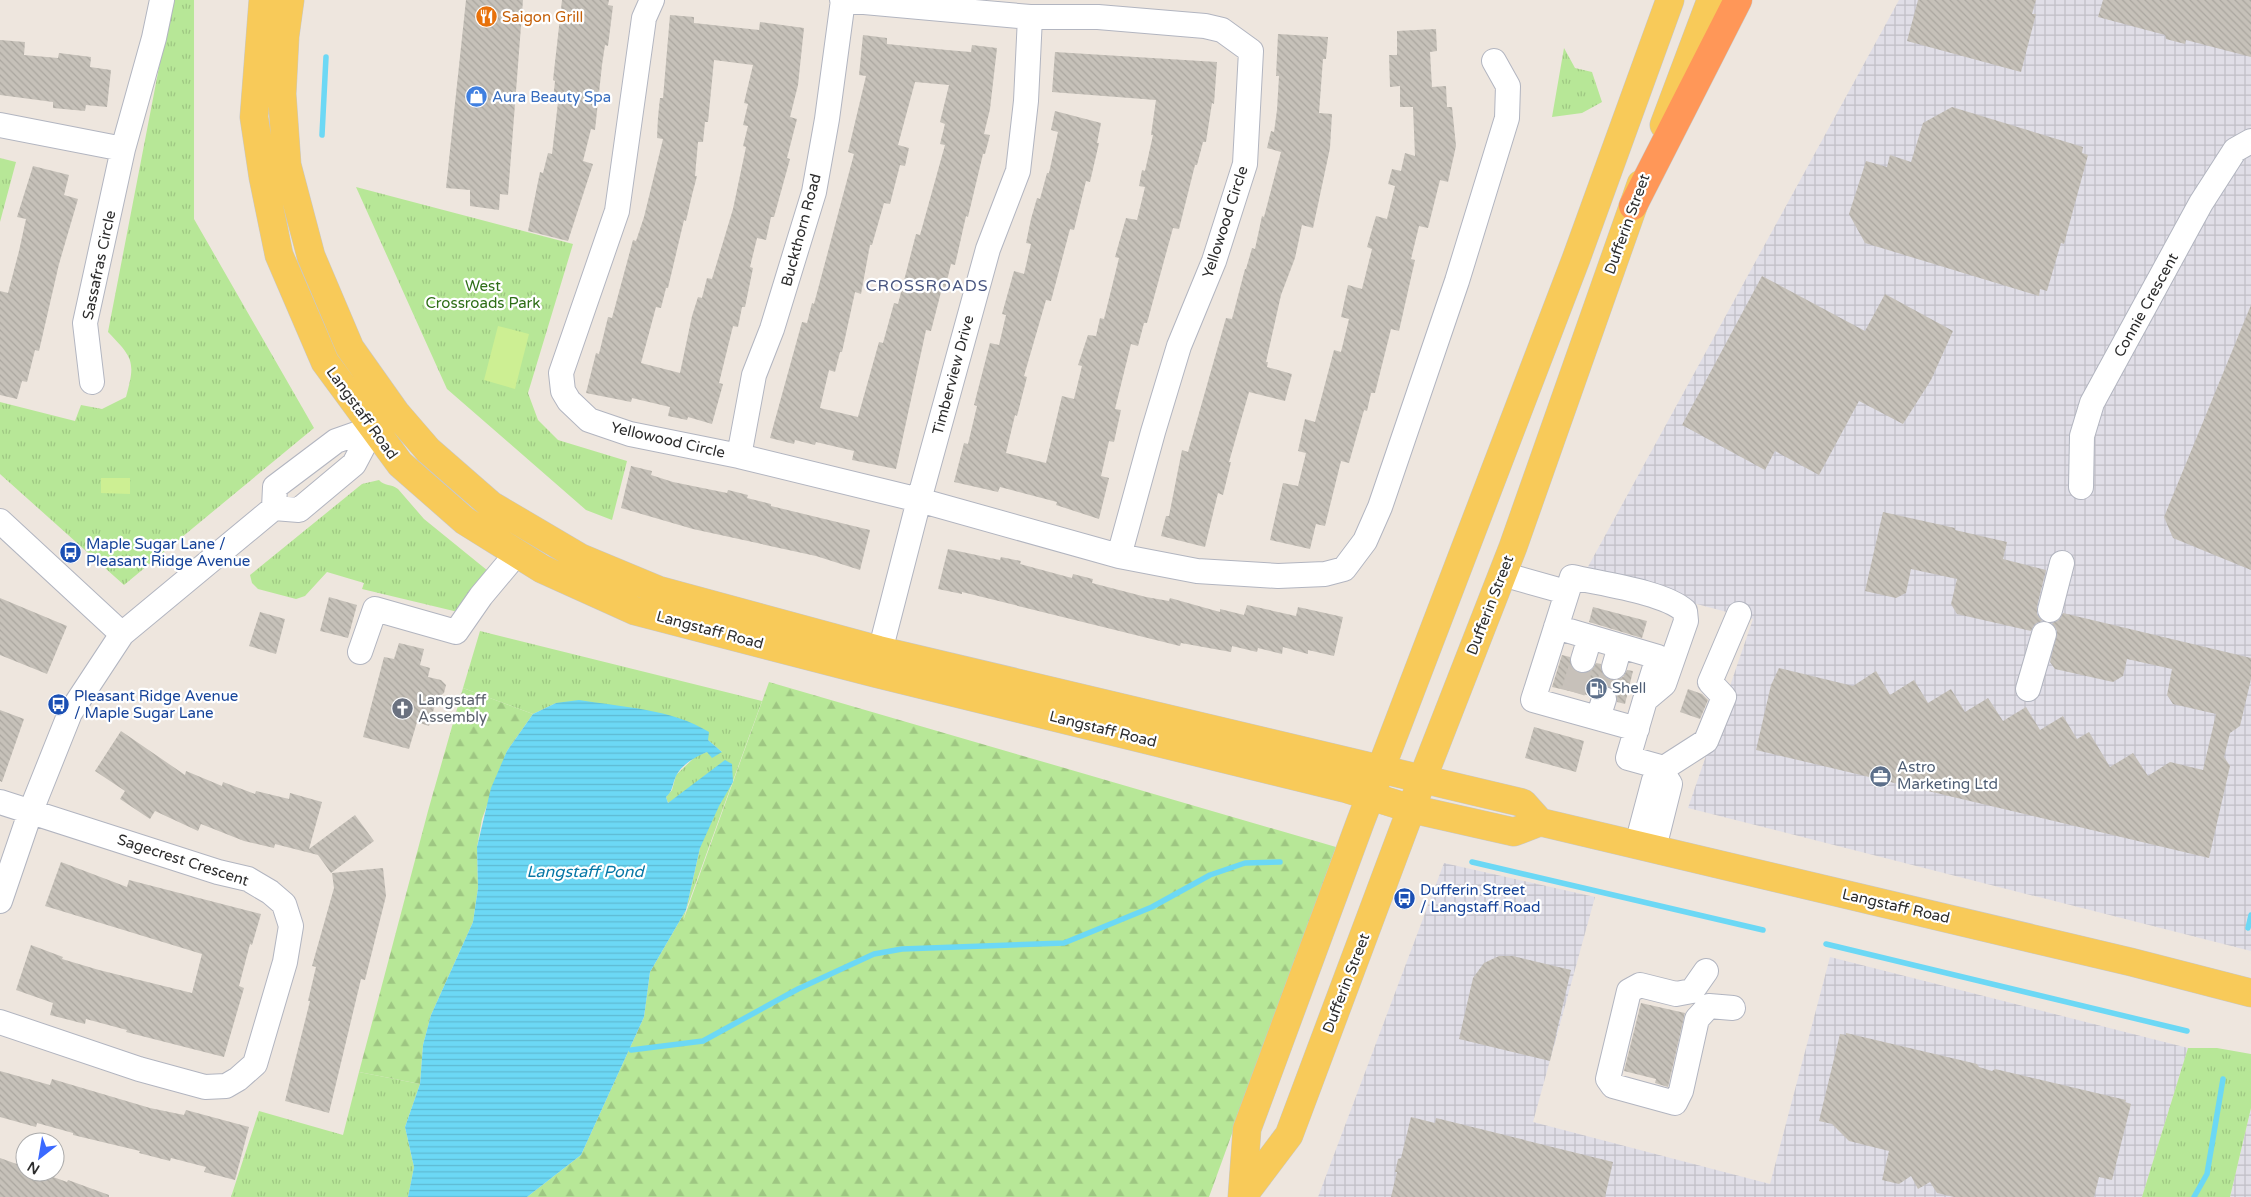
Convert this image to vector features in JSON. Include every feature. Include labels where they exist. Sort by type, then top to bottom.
[{"type":"highway","points":[[1633,206],[1738,0]]},
{"type":"main road","name":"Langstaff Road","points":[[263,0],[254,117],[263,177],[279,255],[325,362],[400,464],[465,521],[542,569],[635,611],[877,661],[1380,770],[1523,803],[1540,822]]},
{"type":"main road","name":"Langstaff Road","points":[[290,0],[285,36],[282,94],[287,165],[311,256],[350,348],[396,413],[428,450],[492,505],[581,558],[658,590],[877,661],[1371,796],[1412,809],[1514,832],[1540,822],[2244,986]]},
{"type":"main road","name":"Dufferin Street","points":[[1242,1196],[1247,1130],[1380,770],[1579,249],[1670,0]]},
{"type":"main road","name":"Dufferin Street","points":[[1242,1196],[1289,1136],[1422,780],[1502,574],[1633,206],[1711,0]]},
{"type":"street","name":"Sassafras Circle","points":[[92,382],[86,322],[123,149],[154,38],[162,0]]},
{"type":"street","name":"Yellowood Circle","points":[[652,0],[644,18],[617,211],[561,373],[563,391],[569,401],[590,420],[630,434],[739,456],[919,500],[1119,556],[1197,571],[1278,576],[1335,572],[1344,569],[1354,559],[1365,541],[1380,507],[1457,281],[1507,118],[1508,86],[1494,61]]},
{"type":"street","name":"Yellowood Circle","points":[[843,0],[1030,17],[1098,17],[1205,26],[1222,30],[1251,52],[1245,164],[1214,261],[1179,346],[1119,556]]},
{"type":"street","name":"Buckthorn Road","points":[[739,456],[754,375],[772,329],[814,192],[827,119],[843,0]]},
{"type":"street","name":"Timberview Drive","points":[[877,661],[988,249],[1018,171],[1026,101],[1030,17]]},
{"type":"street","points":[[0,125],[123,149]]},
{"type":"street","name":"Connie Crescent","points":[[2081,488],[2082,436],[2092,403],[2201,203],[2235,150],[2251,141]]},
{"type":"street","points":[[274,508],[275,487],[336,441],[373,428],[396,413]]},
{"type":"street","points":[[0,901],[30,813],[70,713],[122,634],[274,508],[299,510],[354,464],[373,428]]},
{"type":"street","points":[[0,521],[122,634]]},
{"type":"street","points":[[360,652],[374,609],[456,632],[481,596],[517,553]]},
{"type":"street","points":[[2050,610],[2062,563]]},
{"type":"street","points":[[1502,574],[1566,592]]},
{"type":"street","points":[[1637,729],[1601,709],[1571,701],[1533,700],[1572,578],[1661,598],[1678,604],[1686,612],[1686,621],[1664,684],[1645,700]]},
{"type":"street","points":[[1663,771],[1706,741],[1724,697],[1710,682],[1739,614]]},
{"type":"street","points":[[1556,627],[1590,637],[1617,657],[1658,657],[1628,758],[1663,771],[1670,784],[1646,846]]},
{"type":"street","points":[[2028,689],[2044,634]]},
{"type":"street","points":[[1584,660],[1590,637]]},
{"type":"street","name":"Sagecrest Crescent","points":[[0,802],[218,872],[248,879],[270,892],[284,904],[291,926],[285,962],[255,1064],[226,1086],[205,1087],[138,1069],[0,1022]]},
{"type":"street","points":[[1706,970],[1692,991],[1676,994],[1640,984],[1629,992],[1608,1079],[1613,1086],[1675,1103],[1681,1091],[1697,1019],[1709,1006],[1733,1008]]},
{"type":"shaded area","points":[[1899,0],[2251,0],[2251,951],[1688,808],[1753,619],[1584,574]]},
{"type":"shaded area","points":[[1444,863],[1595,897],[1533,1122],[1770,1184],[1830,957],[2188,1048],[2142,1197],[1318,1197]]},
{"type":"shaded area","points":[[2251,1108],[2251,1197],[2230,1197]]},
{"type":"green space","points":[[172,0],[194,0],[194,219],[314,428],[124,585],[0,474],[0,402],[75,421],[81,405],[102,409],[126,397],[131,375],[130,361],[123,348],[108,332]]},
{"type":"green space","points":[[1564,48],[1575,68],[1592,72],[1602,102],[1582,113],[1552,117]]},
{"type":"green space","points":[[0,158],[16,162],[0,222]]},
{"type":"green space","name":"West Crossroads Park","points":[[356,187],[573,244],[528,393],[538,420],[558,440],[627,461],[612,520],[586,510],[447,389]]},
{"type":"green space","points":[[498,326],[529,334],[515,389],[484,380]]},
{"type":"green space","points":[[101,478],[130,478],[130,494],[101,493]]},
{"type":"green space","points":[[379,480],[398,489],[424,519],[493,575],[458,612],[362,589],[364,583],[327,572],[305,596],[296,599],[258,589],[252,583],[250,575],[362,484]]},
{"type":"green space","points":[[480,631],[762,701],[686,910],[700,848],[681,795],[668,803],[666,797],[672,790],[676,775],[696,756],[707,752],[722,752],[708,740],[556,703],[533,714],[463,688]]},
{"type":"green space","points":[[769,682],[1336,847],[1209,1197],[527,1197],[581,1155],[644,1017],[650,972],[686,910],[683,921]]},
{"type":"green space","points":[[463,688],[533,714],[507,751],[482,819],[477,847],[478,888],[473,922],[431,1015],[423,1045],[420,1084],[359,1072],[428,811]]},
{"type":"green space","points":[[2188,1048],[2217,1048],[2251,1054],[2251,1108],[2230,1197],[2142,1197]]},
{"type":"green space","points":[[359,1072],[420,1084],[405,1127],[414,1167],[408,1197],[231,1197],[259,1111],[343,1135]]},
{"type":"water","name":"Langstaff Pond","points":[[579,700],[663,714],[695,724],[709,732],[708,740],[722,752],[712,758],[707,752],[685,765],[678,772],[666,797],[668,803],[725,760],[732,764],[733,782],[719,806],[700,848],[686,910],[650,972],[644,1017],[581,1155],[527,1197],[408,1197],[414,1167],[405,1127],[420,1084],[423,1045],[431,1015],[473,922],[478,888],[477,847],[491,788],[507,751],[533,714],[556,703]]},
{"type":"building","points":[[466,0],[523,0],[508,195],[500,194],[499,210],[470,206],[470,190],[446,188]]},
{"type":"building","points":[[562,0],[609,0],[608,5],[613,6],[608,46],[605,45],[602,65],[595,130],[591,129],[583,161],[593,164],[568,241],[528,231],[540,172],[543,173],[548,153],[552,154],[558,102],[553,101],[555,81],[553,80]]},
{"type":"building","points":[[1918,0],[2036,0],[2032,14],[2036,14],[2021,72],[1907,41]]},
{"type":"building","points":[[2103,0],[2251,0],[2251,57],[2186,40],[2185,44],[2166,39],[2165,35],[2098,17]]},
{"type":"building","points":[[670,15],[694,17],[694,23],[759,30],[760,22],[804,28],[798,85],[790,117],[797,119],[787,158],[790,159],[774,217],[771,217],[766,240],[757,238],[750,267],[753,268],[745,307],[742,307],[738,327],[733,326],[719,383],[723,384],[712,424],[688,417],[687,420],[668,416],[670,407],[632,398],[631,402],[586,393],[596,353],[599,354],[608,317],[612,318],[633,240],[636,241],[644,217],[663,139],[657,138],[660,98],[663,98]],"holes":[[[714,60],[753,65],[744,103],[748,104],[743,125],[748,126],[743,146],[746,147],[733,209],[712,279],[707,278],[702,298],[698,297],[680,373],[641,363],[656,307],[661,308],[666,288],[668,288],[684,220],[686,221],[697,176],[695,176],[698,142],[703,142],[705,122],[708,122]]]},
{"type":"building","points":[[1436,29],[1437,51],[1430,52],[1432,87],[1446,86],[1447,107],[1452,107],[1456,146],[1448,182],[1440,180],[1428,228],[1419,226],[1411,259],[1415,260],[1399,331],[1391,329],[1375,393],[1371,393],[1367,411],[1364,410],[1349,463],[1341,461],[1325,526],[1316,524],[1310,549],[1270,540],[1283,483],[1298,486],[1306,453],[1298,451],[1305,419],[1315,422],[1334,350],[1341,352],[1349,319],[1341,317],[1348,285],[1362,289],[1372,249],[1367,247],[1376,216],[1387,219],[1395,186],[1388,184],[1392,169],[1401,171],[1405,153],[1415,156],[1413,107],[1400,107],[1400,86],[1390,87],[1389,55],[1397,55],[1397,31]]},
{"type":"building","points":[[1278,34],[1328,37],[1326,59],[1323,59],[1319,113],[1332,114],[1330,148],[1313,228],[1302,225],[1295,258],[1281,295],[1266,362],[1268,362],[1267,367],[1292,374],[1285,401],[1249,392],[1229,462],[1231,462],[1223,495],[1218,493],[1205,547],[1161,536],[1166,516],[1169,516],[1182,450],[1188,452],[1226,318],[1232,319],[1245,269],[1252,248],[1255,249],[1262,216],[1264,217],[1281,152],[1267,148],[1271,131],[1274,132],[1277,110],[1279,76],[1276,76]]},
{"type":"building","points":[[863,35],[887,38],[887,44],[947,50],[971,52],[972,45],[997,48],[990,109],[984,134],[990,135],[985,154],[983,154],[968,217],[966,216],[955,265],[951,264],[944,293],[941,292],[931,331],[926,330],[896,469],[852,460],[854,451],[816,442],[815,445],[795,440],[794,444],[770,438],[802,322],[807,323],[812,303],[814,304],[854,154],[848,152],[866,76],[859,75]],"holes":[[[915,82],[949,85],[940,122],[945,124],[940,144],[945,145],[920,235],[916,234],[898,304],[894,303],[883,343],[879,342],[858,417],[820,408],[829,370],[835,372],[840,352],[842,352],[855,292],[861,294],[870,245],[872,245],[884,203],[890,204],[900,165],[905,166],[909,148],[898,145]]]},
{"type":"building","points":[[0,40],[25,42],[24,55],[58,58],[59,53],[91,57],[90,67],[111,70],[107,107],[86,105],[85,111],[53,108],[53,102],[0,95]]},
{"type":"building","points":[[1055,52],[1217,62],[1214,104],[1212,103],[1206,142],[1203,142],[1197,165],[1195,165],[1179,229],[1173,228],[1147,323],[1144,323],[1138,346],[1131,344],[1115,409],[1121,410],[1114,442],[1109,441],[1101,476],[1109,478],[1099,519],[1056,505],[1057,502],[1000,487],[998,492],[954,482],[964,443],[968,444],[977,406],[974,405],[990,343],[999,345],[1006,315],[1002,314],[1014,271],[1024,274],[1031,244],[1026,243],[1031,219],[1037,198],[1040,199],[1047,173],[1049,173],[1058,132],[1051,130],[1055,111],[1101,123],[1097,143],[1099,143],[1090,182],[1086,181],[1074,230],[1070,229],[1051,301],[1046,300],[1024,376],[1027,377],[1006,453],[1046,463],[1062,396],[1074,399],[1082,366],[1078,365],[1088,335],[1096,336],[1100,318],[1104,319],[1119,258],[1115,257],[1126,218],[1137,220],[1145,187],[1139,186],[1142,170],[1145,171],[1153,135],[1151,135],[1156,100],[1052,92]]},
{"type":"building","points":[[1952,107],[2083,147],[2082,153],[2088,155],[2064,244],[2061,243],[2047,291],[2040,289],[2039,296],[1865,243],[1849,214],[1866,161],[1887,167],[1890,155],[1911,162],[1923,123]]},
{"type":"building","points":[[33,166],[69,175],[64,195],[78,199],[59,264],[39,351],[35,350],[27,382],[22,381],[17,399],[0,395],[0,291],[8,293],[26,219],[17,217]]},
{"type":"building","points":[[1762,276],[1865,331],[1885,294],[1953,331],[1931,380],[1903,424],[1859,401],[1819,475],[1775,451],[1765,470],[1682,425]]},
{"type":"building","points":[[2251,305],[2251,570],[2173,538],[2164,517]]},
{"type":"building","points":[[631,466],[652,471],[651,475],[673,482],[727,493],[728,490],[748,495],[747,498],[771,504],[771,506],[870,530],[860,570],[816,556],[693,529],[621,508]]},
{"type":"building","points":[[1883,512],[2007,542],[2003,559],[2046,570],[2037,607],[2037,614],[2042,621],[2035,624],[2031,631],[1957,614],[1951,604],[1957,579],[1911,569],[1906,593],[1896,598],[1865,591]]},
{"type":"building","points":[[948,549],[1000,560],[1001,557],[1021,561],[1020,564],[1072,578],[1073,574],[1093,579],[1092,583],[1146,597],[1169,601],[1170,598],[1220,612],[1220,609],[1244,615],[1247,605],[1296,616],[1298,607],[1343,617],[1334,656],[1308,650],[1308,654],[1283,647],[1282,654],[1258,648],[1257,652],[1232,646],[1231,652],[1181,643],[1180,646],[962,592],[962,594],[938,589]]},
{"type":"building","points":[[329,597],[357,605],[348,638],[320,631]]},
{"type":"building","points":[[0,598],[67,626],[47,674],[0,655]]},
{"type":"building","points":[[1593,607],[1647,621],[1642,638],[1589,622]]},
{"type":"building","points":[[260,612],[285,619],[276,654],[249,646]]},
{"type":"building","points":[[2063,613],[2251,658],[2251,679],[2240,726],[2230,733],[2224,757],[2230,766],[2209,858],[1756,750],[1771,685],[1779,668],[1853,686],[1876,671],[1890,695],[1914,680],[1928,703],[1951,689],[1965,712],[1988,698],[2003,721],[2026,707],[2040,730],[2063,716],[2077,739],[2089,732],[2110,767],[2133,753],[2148,776],[2170,762],[2203,770],[2216,714],[2173,704],[2167,695],[2172,669],[2127,659],[2123,676],[2113,682],[2055,669],[2050,662],[2057,631],[2052,623],[2059,620]]},
{"type":"building","name":"Langstaff Assembly","points":[[399,643],[424,649],[420,665],[430,668],[428,677],[441,680],[446,685],[444,693],[437,698],[429,726],[417,722],[409,749],[363,737],[384,657],[394,659]]},
{"type":"building","points":[[1562,655],[1570,657],[1573,669],[1579,673],[1592,670],[1596,663],[1601,664],[1604,676],[1611,680],[1623,677],[1627,670],[1633,671],[1625,704],[1617,702],[1614,690],[1608,686],[1595,689],[1591,696],[1552,687]]},
{"type":"building","points":[[1688,689],[1702,694],[1708,700],[1700,719],[1680,712]]},
{"type":"building","points":[[0,710],[24,719],[2,782],[0,781]]},
{"type":"building","points":[[1534,727],[1584,741],[1576,772],[1525,758]]},
{"type":"building","points":[[121,731],[185,775],[186,771],[222,786],[223,782],[255,794],[256,791],[289,799],[290,793],[322,802],[309,849],[355,815],[374,841],[331,873],[318,855],[275,844],[274,848],[244,841],[201,824],[198,831],[155,811],[150,819],[120,799],[125,791],[95,771]]},
{"type":"building","points":[[61,862],[127,887],[129,880],[261,914],[252,945],[250,944],[239,986],[244,988],[224,1057],[126,1032],[127,1030],[86,1019],[85,1024],[50,1015],[53,1003],[16,990],[31,945],[63,957],[62,959],[192,993],[202,954],[45,906]]},
{"type":"building","points":[[383,868],[386,896],[365,980],[361,979],[329,1113],[285,1101],[310,1001],[308,1001],[316,967],[312,966],[334,888],[332,873]]},
{"type":"building","points":[[1499,956],[1513,956],[1571,970],[1550,1061],[1459,1039],[1473,978],[1484,963]]},
{"type":"building","points":[[1641,1003],[1685,1013],[1668,1087],[1655,1083],[1656,1079],[1624,1071]]},
{"type":"building","points":[[1846,1033],[1977,1064],[1979,1067],[1992,1071],[1995,1069],[2126,1100],[2125,1102],[2131,1104],[2112,1180],[2099,1177],[2094,1197],[1954,1197],[1937,1193],[1930,1182],[1918,1189],[1911,1176],[1899,1184],[1882,1180],[1889,1151],[1849,1141],[1832,1124],[1819,1121],[1840,1034],[1846,1035]]},
{"type":"building","points":[[0,1071],[50,1085],[52,1079],[150,1108],[184,1115],[186,1110],[249,1127],[235,1180],[204,1172],[206,1167],[171,1158],[170,1161],[139,1153],[140,1151],[73,1135],[73,1133],[37,1123],[36,1127],[0,1117]]},
{"type":"building","points":[[1411,1117],[1435,1123],[1436,1118],[1613,1162],[1605,1197],[1391,1197],[1398,1159],[1401,1158]]},
{"type":"building","points":[[0,1158],[15,1163],[15,1182],[67,1182],[68,1180],[109,1195],[109,1197],[0,1197]]},
{"type":"waterway","points":[[322,135],[326,57]]},
{"type":"waterway","points":[[631,1050],[703,1041],[798,989],[874,954],[902,949],[1064,943],[1152,907],[1210,875],[1245,863],[1280,862]]},
{"type":"waterway","points":[[1472,862],[1763,930]]},
{"type":"waterway","points":[[2248,928],[2251,915]]},
{"type":"waterway","points":[[1826,944],[2187,1031]]},
{"type":"waterway","points":[[2194,1197],[2207,1174],[2223,1079]]},
{"type":"tunnel","points":[[1573,692],[1583,660]]},
{"type":"tunnel","points":[[1604,699],[1614,667]]},
{"type":"place","name":"Saigon Grill","points":[[486,17]]},
{"type":"place","name":"Aura Beauty Spa","points":[[476,97]]},
{"type":"place","name":"Maple Sugar Lane / Pleasant Ridge Avenue","points":[[70,553]]},
{"type":"place","name":"Shell","points":[[1596,688]]},
{"type":"place","name":"Pleasant Ridge Avenue / Maple Sugar Lane","points":[[58,705]]},
{"type":"place","name":"Langstaff Assembly","points":[[402,709]]},
{"type":"place","name":"Astro Marketing Ltd","points":[[1881,776]]},
{"type":"place","name":"Dufferin Street / Langstaff Road","points":[[1404,899]]},
{"type":"district","name":"CROSSROADS","points":[[927,285]]}]
